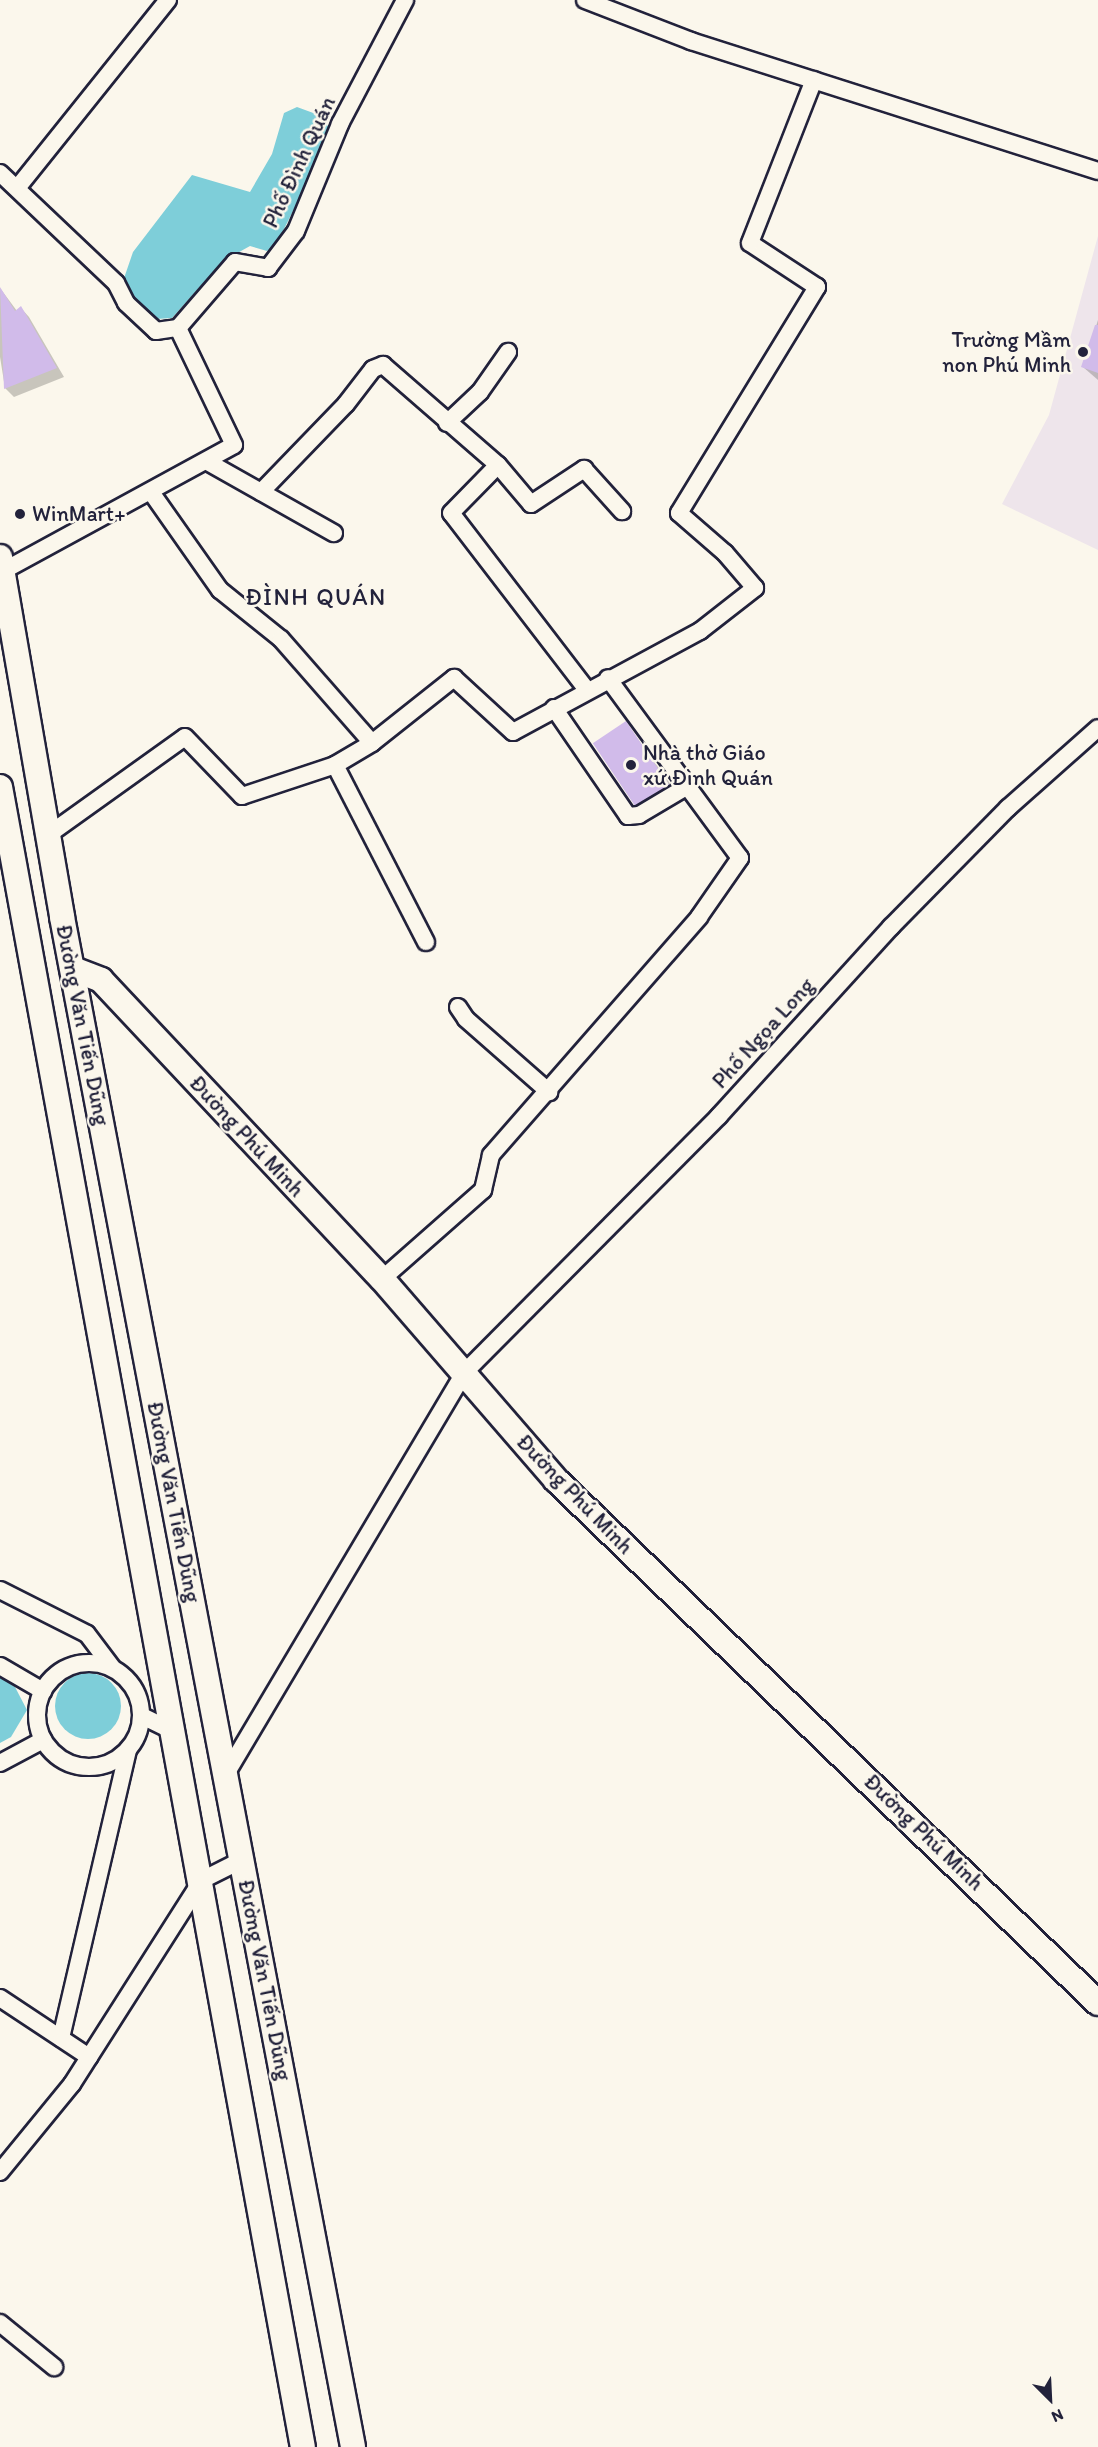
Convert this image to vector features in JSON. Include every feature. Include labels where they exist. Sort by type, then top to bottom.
[{"type":"main road","name":"Đường Văn Tiến Dũng","points":[[1,564],[73,969],[353,2447]]},
{"type":"main road","name":"Đường Văn Tiến Dũng","points":[[0,787],[3,816],[175,1732],[303,2447]]},
{"type":"main road","name":"Đường Phú Minh","points":[[73,969],[101,980],[382,1280],[556,1480],[1098,2003]]},
{"type":"street","points":[[18,187],[168,0]]},
{"type":"street","name":"Phố Đình Quán","points":[[178,327],[235,262],[268,268],[296,231],[340,124],[405,0]]},
{"type":"street","points":[[585,0],[691,41],[1098,171]]},
{"type":"street","points":[[48,835],[185,737],[242,796],[335,765],[372,743],[454,678],[508,731],[700,631],[755,588],[717,545],[679,513],[817,287],[750,243],[814,80]]},
{"type":"street","points":[[0,173],[18,187],[116,283],[126,303],[156,331],[178,327],[234,445],[151,492],[1,564]]},
{"type":"street","points":[[447,423],[480,392],[508,352]]},
{"type":"street","points":[[261,492],[378,366],[390,370],[447,423],[498,465],[531,504],[584,469],[622,511]]},
{"type":"street","points":[[206,461],[334,533]]},
{"type":"street","points":[[498,465],[451,513],[587,690]]},
{"type":"street","points":[[151,492],[220,590],[281,639],[372,743]]},
{"type":"street","points":[[382,1280],[483,1190],[491,1155],[549,1092],[699,917],[740,858],[686,788],[608,678]]},
{"type":"street","points":[[554,708],[628,816],[639,815],[686,788]]},
{"type":"street","name":"Phố Ngọa Long","points":[[226,1774],[464,1373],[719,1116],[899,918],[1008,808],[1098,728]]},
{"type":"street","points":[[335,765],[426,942]]},
{"type":"street","points":[[458,1007],[466,1018],[549,1092]]},
{"type":"street","points":[[0,1590],[87,1634],[112,1667],[134,1688],[142,1716],[138,1734],[128,1750],[61,2038]]},
{"type":"street","points":[[112,1667],[93,1662],[73,1665],[55,1675],[43,1690],[38,1724],[44,1740],[60,1759],[84,1767],[108,1764],[128,1750]]},
{"type":"street","points":[[0,1666],[43,1690]]},
{"type":"street","points":[[142,1716],[175,1732]]},
{"type":"street","points":[[0,1763],[44,1740]]},
{"type":"street","points":[[0,2172],[89,2057],[202,1880],[242,1860]]},
{"type":"street","points":[[0,1998],[89,2057]]},
{"type":"street","points":[[0,2323],[54,2367]]},
{"type":"shaded area","name":"Trường Mầm non Phú Minh","points":[[1098,236],[1098,550],[1002,504],[1049,415]]},
{"type":"water","points":[[297,107],[316,114],[333,131],[276,245],[267,251],[250,246],[223,261],[172,318],[156,319],[122,284],[133,252],[192,175],[250,192],[272,154],[284,113]]},
{"type":"water","points":[[88,1673],[101,1676],[111,1683],[118,1693],[121,1706],[118,1719],[111,1729],[101,1736],[88,1739],[75,1736],[65,1729],[58,1719],[55,1706],[58,1693],[65,1683],[75,1676]]},
{"type":"water","points":[[0,1677],[15,1687],[27,1710],[11,1737],[0,1743]]},
{"type":"building","points":[[0,287],[15,311],[21,306],[57,368],[4,389]]},
{"type":"building","points":[[1095,325],[1098,325],[1098,373],[1081,367]]},
{"type":"building","name":"Nhà thờ Giáo xứ Đình Quán","points":[[626,721],[669,785],[636,807],[593,743]]},
{"type":"place","name":"Trường Mầm non Phú Minh","points":[[1083,352]]},
{"type":"place","name":"WinMart+","points":[[20,514]]},
{"type":"place","name":"Nhà thờ Giáo xứ Đình Quán","points":[[631,765]]},
{"type":"district","name":"ĐÌNH QUÁN","points":[[316,597]]}]
